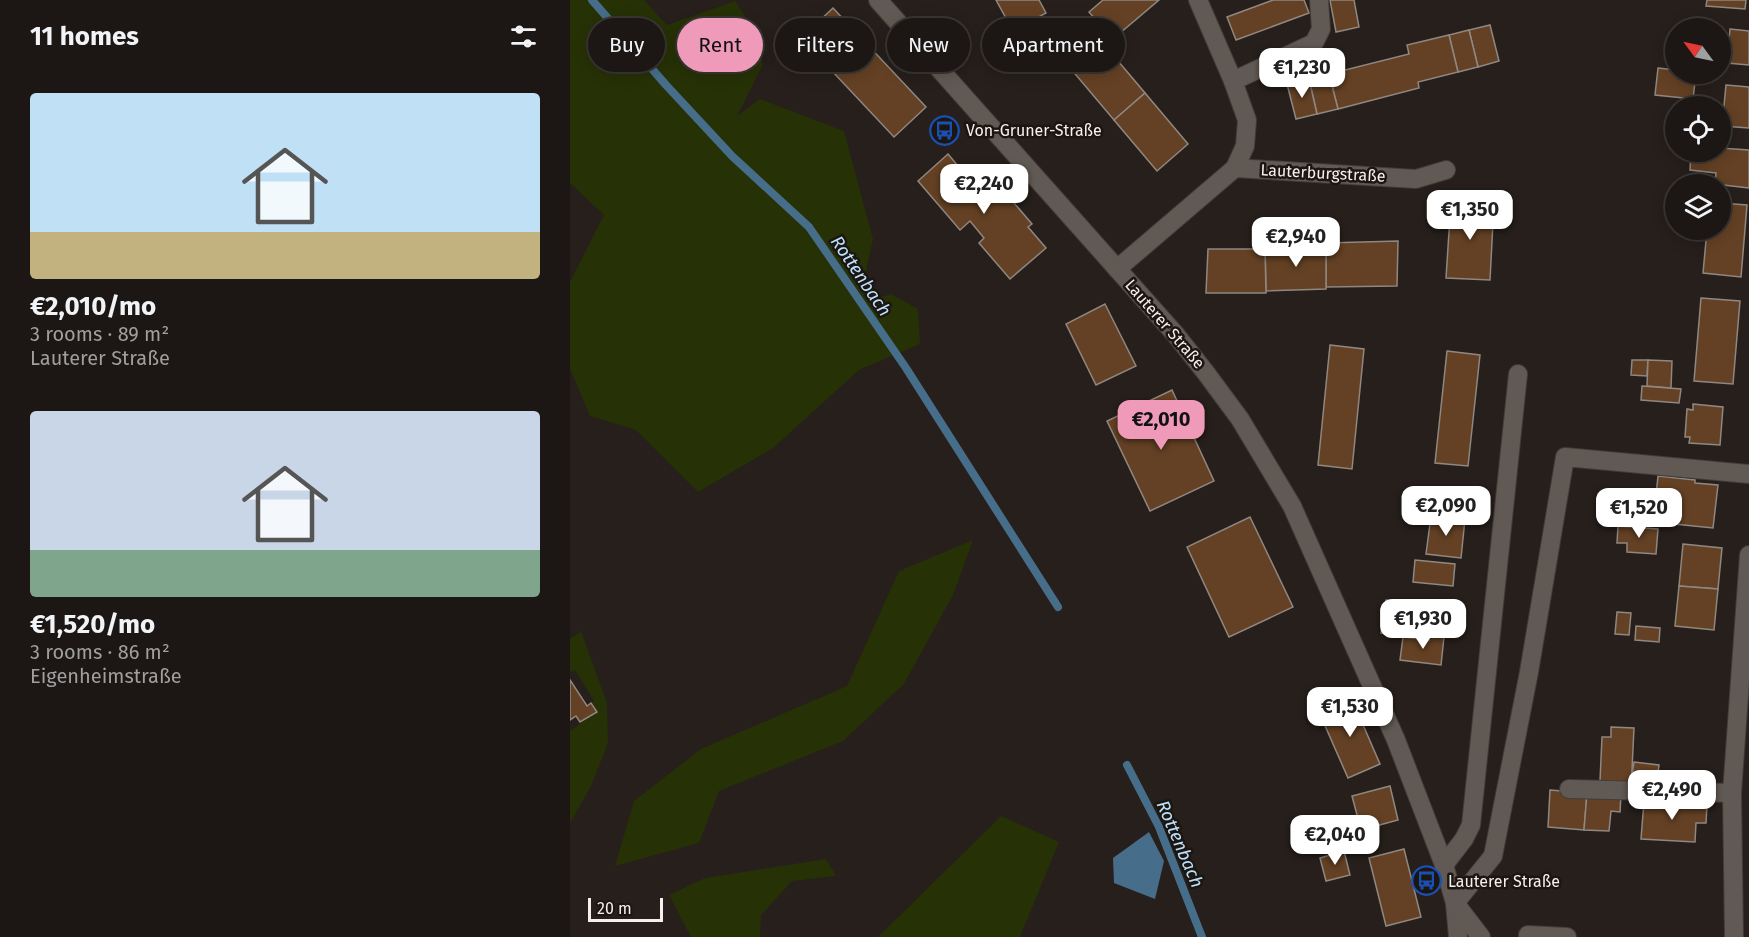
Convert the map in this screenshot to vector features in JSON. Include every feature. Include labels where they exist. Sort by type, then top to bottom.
[{"type":"street","name":"Lauterer Straße","points":[[878,0],[1117,268],[1206,373],[1240,419],[1292,506],[1396,740],[1444,865],[1455,903],[1458,937]]},
{"type":"street","name":"Lauterburgstraße","points":[[1117,268],[1235,168],[1245,146],[1247,120],[1198,0]]},
{"type":"street","points":[[1233,81],[1314,44],[1321,29],[1319,0]]},
{"type":"street","name":"Lauterburgstraße","points":[[1235,168],[1416,179],[1446,170]]},
{"type":"street","points":[[1444,865],[1464,839],[1471,825],[1518,374]]},
{"type":"street","points":[[1480,937],[1455,903],[1493,855],[1529,672],[1565,457],[1749,474]]},
{"type":"street","points":[[1734,937],[1732,793],[1749,555]]},
{"type":"street","points":[[1569,789],[1732,793]]},
{"type":"street","points":[[1528,935],[1567,937]]},
{"type":"green space","points":[[570,0],[644,0],[661,18],[588,18],[588,72],[665,72],[665,23],[667,25],[677,21],[677,72],[759,72],[737,116],[760,99],[844,131],[873,239],[862,289],[874,300],[891,294],[918,309],[920,344],[859,370],[773,448],[698,492],[636,430],[590,416],[570,369],[570,282],[604,215],[570,183]]},
{"type":"green space","points":[[735,1],[746,18],[687,18]]},
{"type":"green space","points":[[973,540],[953,595],[904,684],[843,741],[719,791],[699,843],[615,866],[634,801],[701,749],[847,686],[899,571]]},
{"type":"green space","points":[[581,631],[607,703],[608,743],[591,786],[570,823],[570,731],[597,712],[591,703],[594,701],[575,670],[570,672],[570,639]]},
{"type":"green space","points":[[1001,816],[1059,842],[1020,937],[878,937]]},
{"type":"green space","points":[[826,859],[836,876],[792,881],[761,915],[760,937],[691,937],[669,895],[705,878]]},
{"type":"water","points":[[1149,832],[1164,861],[1155,899],[1114,883],[1113,858]]},
{"type":"building","points":[[996,0],[1039,0],[1046,13],[1037,18],[1006,18]]},
{"type":"building","points":[[1103,0],[1159,0],[1125,29],[1125,18],[1094,18],[1089,12]]},
{"type":"building","points":[[1273,0],[1304,0],[1309,13],[1236,40],[1227,17]]},
{"type":"building","points":[[1330,0],[1354,0],[1359,27],[1336,32]]},
{"type":"building","points":[[1707,0],[1746,0],[1745,9],[1706,6]]},
{"type":"building","points":[[833,8],[842,18],[822,18]]},
{"type":"building","points":[[1490,25],[1499,61],[1478,67],[1469,30]]},
{"type":"building","points":[[1731,29],[1749,31],[1749,65],[1731,63]]},
{"type":"building","points":[[1469,30],[1478,67],[1458,72],[1449,35]]},
{"type":"building","points":[[1449,35],[1458,72],[1418,82],[1419,88],[1338,109],[1329,74],[1409,54],[1407,45]]},
{"type":"building","points":[[875,53],[887,65],[887,72],[893,72],[926,107],[894,137],[833,72],[875,72]]},
{"type":"building","points":[[1658,68],[1665,69],[1665,84],[1695,84],[1693,96],[1655,95]]},
{"type":"building","points":[[1125,69],[1145,93],[1114,120],[1074,72],[1125,72]]},
{"type":"building","points":[[1329,74],[1338,109],[1317,114],[1309,79]]},
{"type":"building","points":[[1309,79],[1317,114],[1296,119],[1287,84]]},
{"type":"building","points":[[1726,85],[1749,87],[1749,128],[1731,127],[1731,96],[1725,96]]},
{"type":"building","points":[[1145,93],[1188,144],[1157,171],[1114,120]]},
{"type":"building","points":[[1731,149],[1749,150],[1749,188],[1731,186],[1731,174],[1690,170],[1690,162],[1731,162]]},
{"type":"building","points":[[948,154],[963,172],[970,166],[996,196],[1003,190],[1032,224],[1028,227],[1046,248],[1010,279],[979,243],[984,238],[970,221],[960,230],[918,181]]},
{"type":"building","points":[[1451,201],[1494,203],[1490,280],[1446,278]]},
{"type":"building","points":[[1731,204],[1747,205],[1741,277],[1703,273],[1706,240],[1731,240]]},
{"type":"building","points":[[1398,241],[1397,286],[1326,287],[1326,243]]},
{"type":"building","points":[[1326,245],[1326,289],[1266,291],[1265,246]]},
{"type":"building","points":[[1208,249],[1265,249],[1266,293],[1206,293]]},
{"type":"building","points":[[1701,298],[1740,301],[1733,384],[1694,381]]},
{"type":"building","points":[[1105,304],[1136,366],[1096,385],[1066,324]]},
{"type":"building","points":[[1330,345],[1364,349],[1352,469],[1318,465]]},
{"type":"building","points":[[1447,351],[1480,355],[1468,466],[1435,463]]},
{"type":"building","points":[[1632,360],[1648,360],[1647,376],[1631,375]]},
{"type":"building","points":[[1648,360],[1672,361],[1671,388],[1647,386]]},
{"type":"building","points":[[1642,386],[1681,389],[1679,403],[1641,400]]},
{"type":"building","points":[[1172,390],[1214,481],[1150,511],[1107,421]]},
{"type":"building","points":[[1693,404],[1723,407],[1720,445],[1689,443],[1690,437],[1685,437],[1687,409],[1693,410]]},
{"type":"building","points":[[1658,476],[1718,485],[1713,528],[1674,524],[1676,507],[1655,505]]},
{"type":"building","points":[[1431,516],[1465,519],[1461,558],[1426,554]]},
{"type":"building","points":[[1250,517],[1293,607],[1229,637],[1187,547]]},
{"type":"building","points":[[1618,526],[1658,529],[1656,554],[1627,552],[1627,543],[1617,543]]},
{"type":"building","points":[[1683,544],[1722,548],[1718,589],[1679,586]]},
{"type":"building","points":[[1415,560],[1455,564],[1453,586],[1413,582]]},
{"type":"building","points":[[1679,586],[1718,589],[1714,630],[1675,626]]},
{"type":"building","points":[[1386,600],[1434,607],[1429,640],[1381,633]]},
{"type":"building","points":[[1617,612],[1631,613],[1629,635],[1615,634]]},
{"type":"building","points":[[1636,626],[1660,628],[1659,642],[1635,640]]},
{"type":"building","points":[[1429,635],[1444,637],[1441,665],[1400,660],[1403,637],[1429,640]]},
{"type":"building","points":[[570,680],[587,706],[591,703],[597,712],[580,722],[576,716],[570,720]]},
{"type":"building","points":[[1351,697],[1380,764],[1348,778],[1319,712]]},
{"type":"building","points":[[1611,727],[1634,728],[1631,790],[1614,781],[1600,781],[1602,737],[1611,737]]},
{"type":"building","points":[[1634,762],[1659,765],[1656,786],[1631,783]]},
{"type":"building","points":[[1390,786],[1398,820],[1361,830],[1352,796]]},
{"type":"building","points":[[1550,790],[1587,793],[1584,830],[1548,827]]},
{"type":"building","points":[[1587,793],[1621,795],[1620,812],[1611,811],[1609,831],[1584,830]]},
{"type":"building","points":[[1644,801],[1707,805],[1706,823],[1696,823],[1695,842],[1641,839]]},
{"type":"building","points":[[1404,849],[1421,917],[1386,926],[1369,858]]},
{"type":"building","points":[[1344,851],[1350,875],[1326,881],[1320,858]]},
{"type":"waterway","name":"Rottenbach","points":[[592,0],[732,156],[809,227],[906,368],[1058,607]]},
{"type":"waterway","name":"Rottenbach","points":[[1127,765],[1159,827],[1202,937]]},
{"type":"place","name":"Von-Gruner-Straße","points":[[945,130]]},
{"type":"place","name":"Lauterer Straße","points":[[1427,881]]}]
